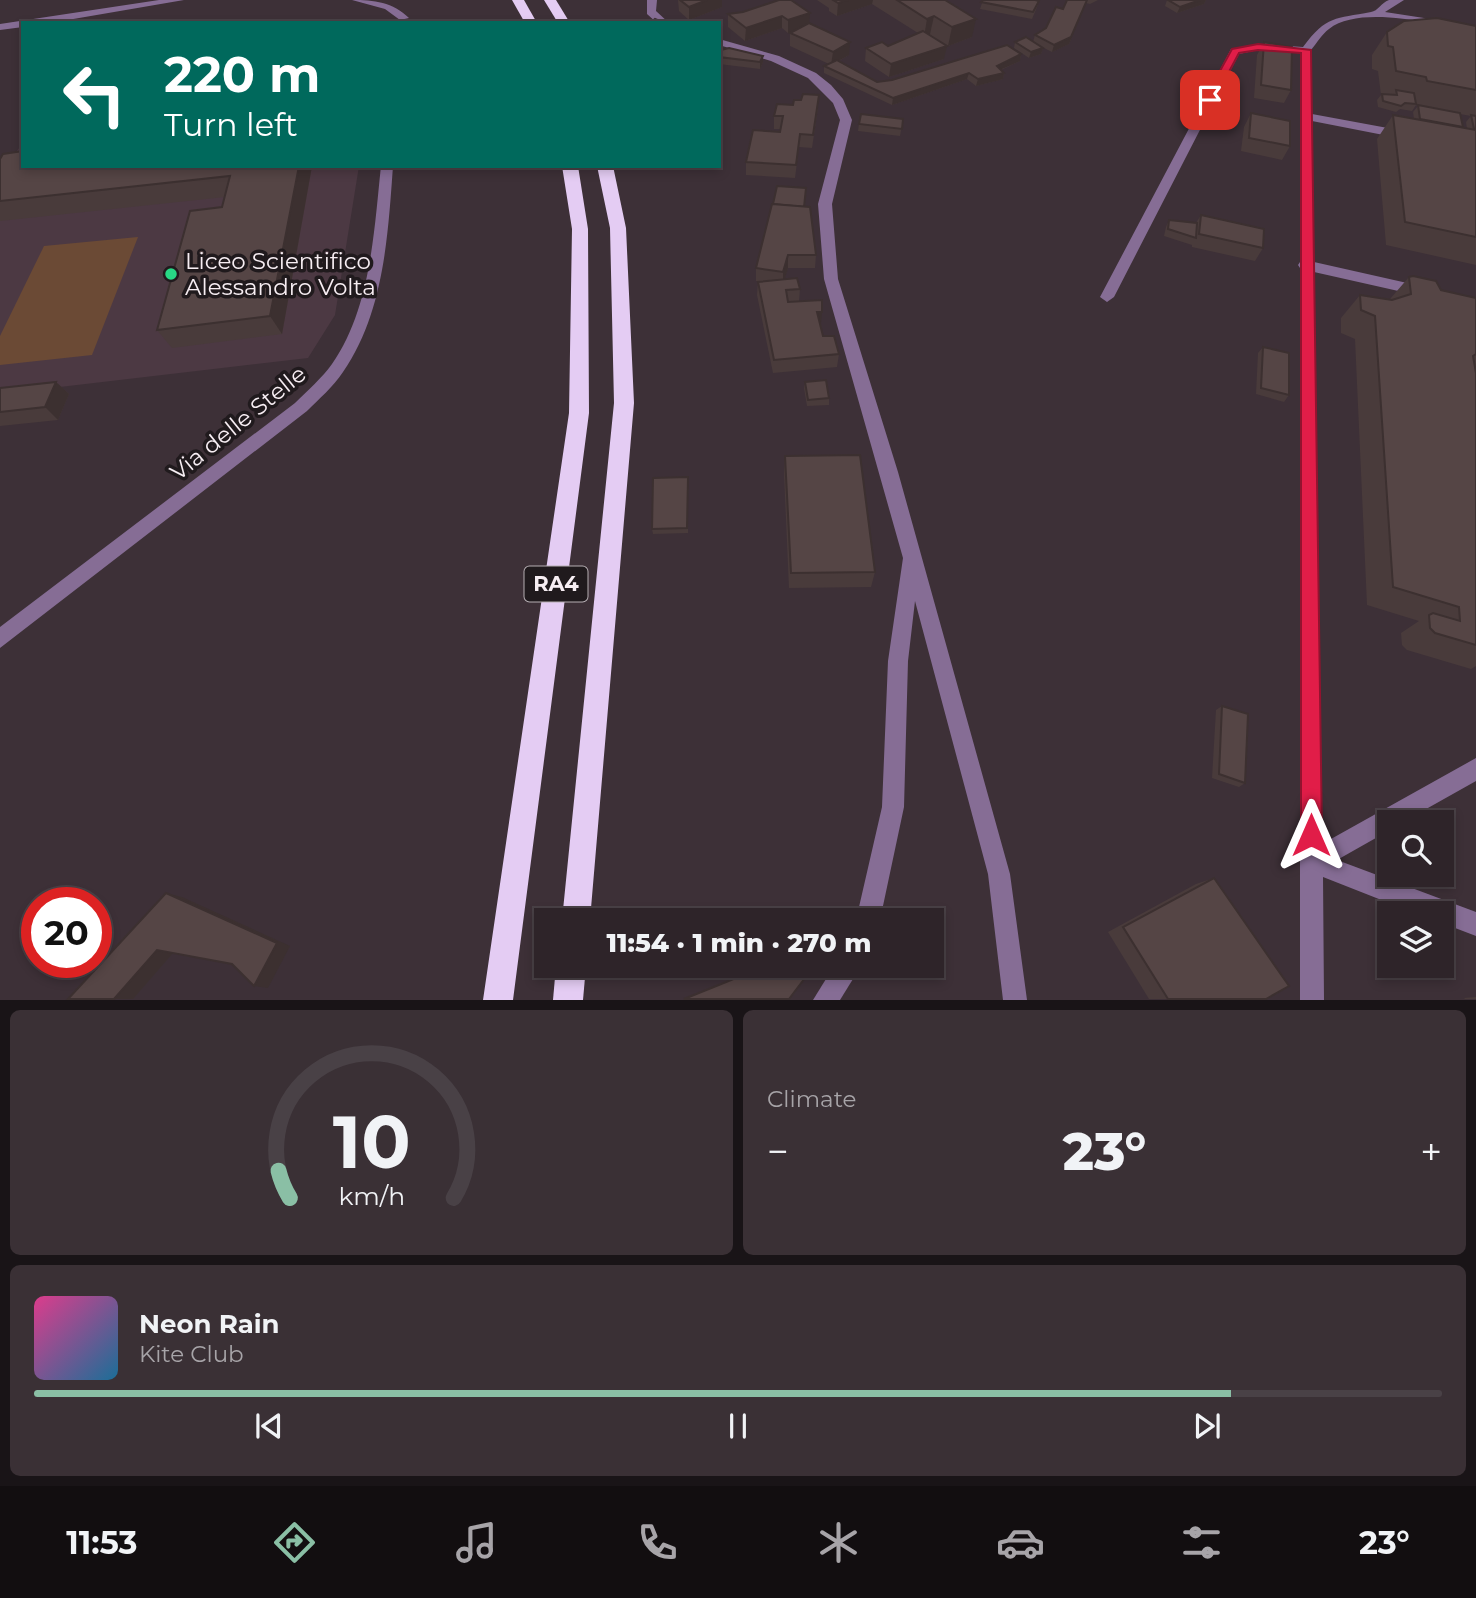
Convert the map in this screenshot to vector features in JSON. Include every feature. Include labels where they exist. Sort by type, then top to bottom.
[{"type":"highway","points":[[518,0],[530,21]]},
{"type":"highway","points":[[550,0],[563,21]]},
{"type":"highway","name":"RA4","points":[[498,999],[579,413],[580,229],[570,168]]},
{"type":"highway","name":"RA4","points":[[577,908],[624,402],[618,228],[605,168]]},
{"type":"highway","points":[[568,999],[570,978]]},
{"type":"street","points":[[41,21],[179,0]]},
{"type":"street","points":[[357,0],[388,7],[404,21]]},
{"type":"street","points":[[402,0],[404,21]]},
{"type":"street","points":[[652,0],[651,12],[662,21]]},
{"type":"street","points":[[1376,16],[1387,4],[1399,0]]},
{"type":"street","points":[[1316,994],[1305,265],[1306,50],[1326,25],[1356,16],[1397,16],[1476,29]]},
{"type":"street","points":[[0,27],[21,24]]},
{"type":"street","points":[[721,43],[791,63],[827,89],[842,106],[846,120],[825,204],[831,279],[912,553],[999,874],[1015,999]]},
{"type":"street","points":[[1107,297],[1235,51],[1258,47],[1306,50]]},
{"type":"street","points":[[1306,116],[1424,139]]},
{"type":"street","name":"Via delle Stelle","points":[[0,639],[301,407],[340,365],[363,317],[381,232],[387,168]]},
{"type":"street","points":[[1305,265],[1437,295]]},
{"type":"street","points":[[871,908],[894,807],[898,661],[912,553]]},
{"type":"street","points":[[1312,862],[1476,769]]},
{"type":"street","points":[[1312,862],[1476,924]]},
{"type":"street","points":[[825,999],[840,978]]},
{"type":"shaded area","name":"Liceo Scientifico Alessandro Volta","points":[[21,146],[21,168],[359,168],[335,315],[308,358],[0,394],[0,173]]},
{"type":"shaded area","points":[[138,237],[92,355],[0,365],[0,336],[44,246]]},
{"type":"building","points":[[680,0],[707,0],[689,7]]},
{"type":"building","points":[[779,0],[791,0],[810,13],[788,20],[782,16],[746,28],[728,14],[743,12]]},
{"type":"building","points":[[897,0],[945,0],[976,19],[952,27],[934,16],[927,19]]},
{"type":"building","points":[[1067,0],[1087,0],[1071,37],[1054,45],[1035,35],[1046,28],[1056,7],[1063,9]]},
{"type":"building","points":[[1168,0],[1200,0],[1180,7]]},
{"type":"building","points":[[1039,1],[1033,12],[981,2]]},
{"type":"building","points":[[1437,18],[1476,26],[1476,90],[1427,81],[1426,77],[1396,71],[1393,47],[1388,46],[1387,32],[1404,21]]},
{"type":"building","points":[[809,23],[850,42],[833,52],[790,33]]},
{"type":"building","points":[[923,31],[947,46],[891,64],[866,48],[882,42],[888,46]]},
{"type":"building","points":[[1026,37],[1043,48],[1031,52],[1015,42]]},
{"type":"building","points":[[1264,42],[1292,47],[1291,90],[1261,85]]},
{"type":"building","points":[[1007,45],[1021,54],[997,66],[1004,73],[978,79],[969,73],[893,98],[824,66],[837,60],[877,82],[892,80]]},
{"type":"building","points":[[729,48],[763,56],[760,62],[721,57],[721,50]]},
{"type":"building","points":[[1396,90],[1414,93],[1416,104],[1405,103],[1401,106],[1383,101],[1382,94],[1397,95]]},
{"type":"building","points":[[803,94],[819,95],[813,135],[800,134],[796,165],[746,162],[753,130],[780,132],[783,116],[774,116],[777,104],[793,105],[794,100],[801,100]]},
{"type":"building","points":[[1418,105],[1460,113],[1463,127],[1420,119]]},
{"type":"building","points":[[1251,113],[1290,121],[1290,146],[1249,138]]},
{"type":"building","points":[[861,114],[903,119],[902,129],[859,124]]},
{"type":"building","points":[[1393,115],[1476,130],[1476,237],[1405,222]]},
{"type":"building","points":[[1471,115],[1476,116],[1476,129],[1474,129]]},
{"type":"building","points":[[21,151],[21,168],[299,168],[270,316],[157,330],[190,211],[222,207],[230,176],[0,201],[0,159],[3,154]]},
{"type":"building","points":[[777,186],[806,188],[804,207],[773,204]]},
{"type":"building","points":[[772,204],[810,207],[816,255],[788,255],[783,272],[756,268]]},
{"type":"building","points":[[1201,215],[1264,229],[1263,248],[1199,234]]},
{"type":"building","points":[[1169,220],[1197,223],[1196,238],[1168,229]]},
{"type":"building","points":[[1409,277],[1436,281],[1441,290],[1476,298],[1476,354],[1473,356],[1476,373],[1476,645],[1435,633],[1430,628],[1429,615],[1433,613],[1460,621],[1459,607],[1393,587],[1375,316],[1361,310],[1360,295],[1392,300],[1411,294]]},
{"type":"building","points":[[797,278],[800,289],[786,290],[788,302],[822,300],[822,312],[817,312],[823,336],[834,336],[839,354],[774,360],[758,282]]},
{"type":"building","points":[[1263,347],[1289,353],[1289,395],[1261,388]]},
{"type":"building","points":[[826,380],[829,398],[808,400],[805,382]]},
{"type":"building","points":[[56,382],[45,407],[0,412],[0,388]]},
{"type":"building","points":[[860,455],[875,572],[791,573],[785,456]]},
{"type":"building","points":[[688,477],[687,528],[652,529],[653,478]]},
{"type":"building","points":[[1222,706],[1248,714],[1245,783],[1219,774]]},
{"type":"building","points":[[1214,878],[1289,986],[1266,999],[1168,999],[1123,927]]},
{"type":"building","points":[[166,893],[277,943],[254,986],[232,964],[157,950],[114,999],[68,999],[87,978],[112,978],[112,951]]},
{"type":"building","points":[[736,978],[805,978],[789,999],[684,999]]},
{"type":"place","name":"Liceo Scientifico Alessandro Volta","points":[[171,274]]},
{"type":"route","points":[[1210,100],[1235,51],[1258,47],[1306,50],[1311,835]]}]
